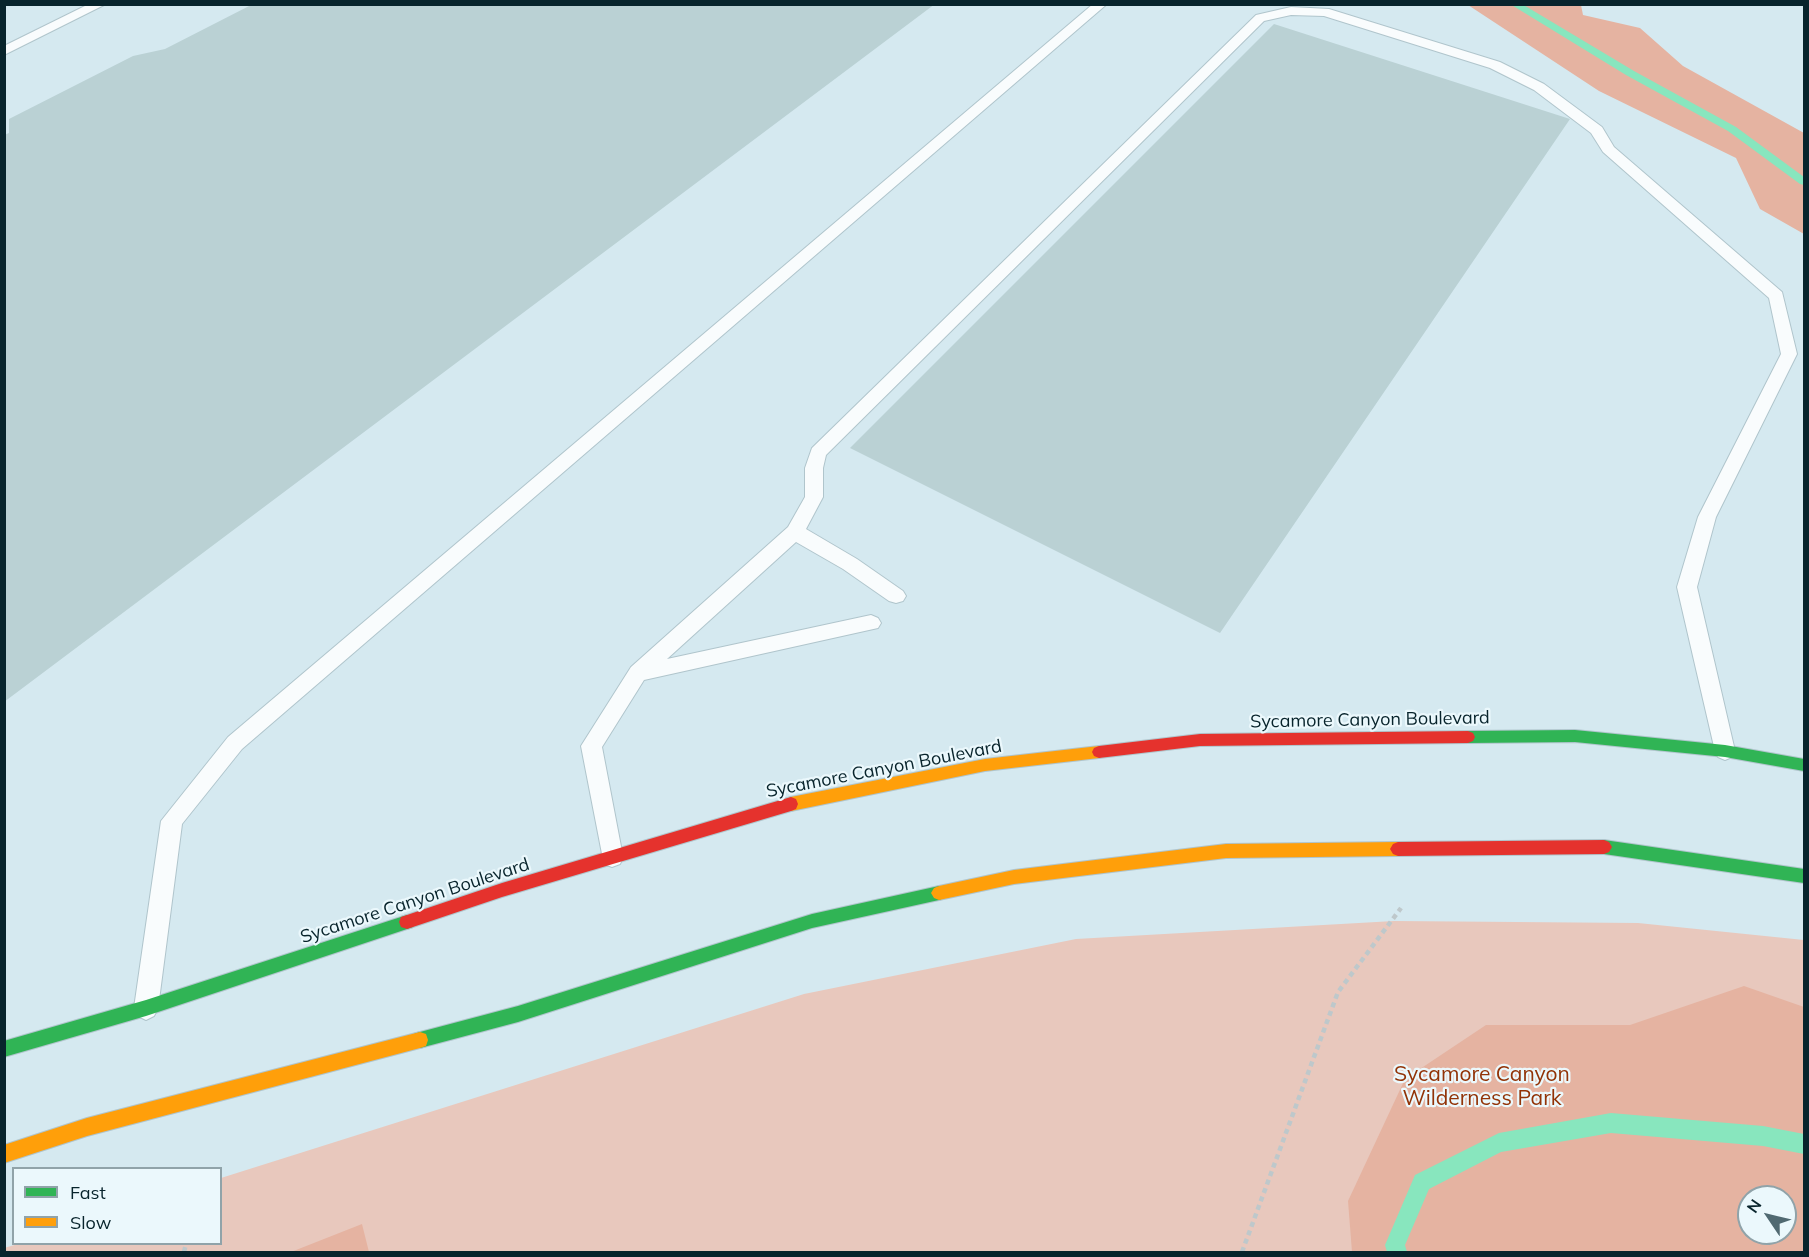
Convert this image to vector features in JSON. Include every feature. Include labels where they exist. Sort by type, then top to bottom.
[{"type":"main road","name":"Sycamore Canyon Boulevard","points":[[4,1049],[146,1008],[490,894],[783,806],[985,765],[1200,740],[1575,736],[1725,751],[1804,765]]},
{"type":"main road","points":[[4,1154],[87,1127],[518,1014],[812,921],[1014,877],[1226,851],[1605,847],[1804,876]]},
{"type":"lane","points":[[4,51],[100,4]]},
{"type":"lane","points":[[146,1008],[172,821],[235,743],[1101,4]]},
{"type":"lane","points":[[612,857],[591,746],[638,673],[795,532],[814,497],[814,468],[818,452],[1260,18],[1291,11],[1325,12],[1495,65],[1539,87],[1597,130],[1608,149],[1776,296],[1789,354],[1707,517],[1687,587],[1725,751]]},
{"type":"lane","points":[[795,532],[850,564],[896,596]]},
{"type":"lane","points":[[638,673],[871,623]]},
{"type":"path","points":[[1242,1252],[1338,992],[1401,908]]},
{"type":"green space","points":[[1468,5],[1581,5],[1583,15],[1640,28],[1683,66],[1804,133],[1804,234],[1760,209],[1736,158],[1599,91]]},
{"type":"green space","name":"Sycamore Canyon Wilderness Park","points":[[1394,921],[1638,923],[1804,940],[1804,1252],[5,1252],[4,1248],[14,1245],[222,1245],[222,1178],[804,994],[1076,939]]},
{"type":"green space","points":[[1744,986],[1804,1007],[1804,1252],[1352,1252],[1348,1201],[1405,1079],[1486,1025],[1630,1025]]},
{"type":"green space","points":[[362,1224],[369,1252],[291,1252]]},
{"type":"building","points":[[253,4],[935,4],[4,702],[4,135],[9,133],[9,119],[133,56],[165,49]]},
{"type":"building","points":[[1274,24],[1570,119],[1220,633],[850,448]]},
{"type":"waterway","points":[[1514,4],[1630,73],[1732,129],[1804,182]]},
{"type":"waterway","points":[[1397,1252],[1395,1245],[1422,1182],[1499,1143],[1611,1123],[1763,1136],[1804,1144]]},
{"type":"traffic: fast","points":[[1468,737],[1575,736],[1725,751],[1804,765]]},
{"type":"traffic: fast","points":[[1604,847],[1804,876]]},
{"type":"traffic: fast","points":[[420,1040],[518,1014],[812,921],[939,893]]},
{"type":"traffic: fast","points":[[4,1049],[146,1008],[407,922]]},
{"type":"traffic: slow","points":[[791,804],[985,765],[1099,752]]},
{"type":"traffic: slow","points":[[939,893],[1014,877],[1226,851],[1398,849]]},
{"type":"traffic: slow","points":[[4,1154],[87,1127],[420,1040]]},
{"type":"traffic: jam","points":[[1099,752],[1200,740],[1468,737]]},
{"type":"traffic: jam","points":[[407,922],[502,890],[791,804]]},
{"type":"traffic: jam","points":[[1398,849],[1604,847]]}]
